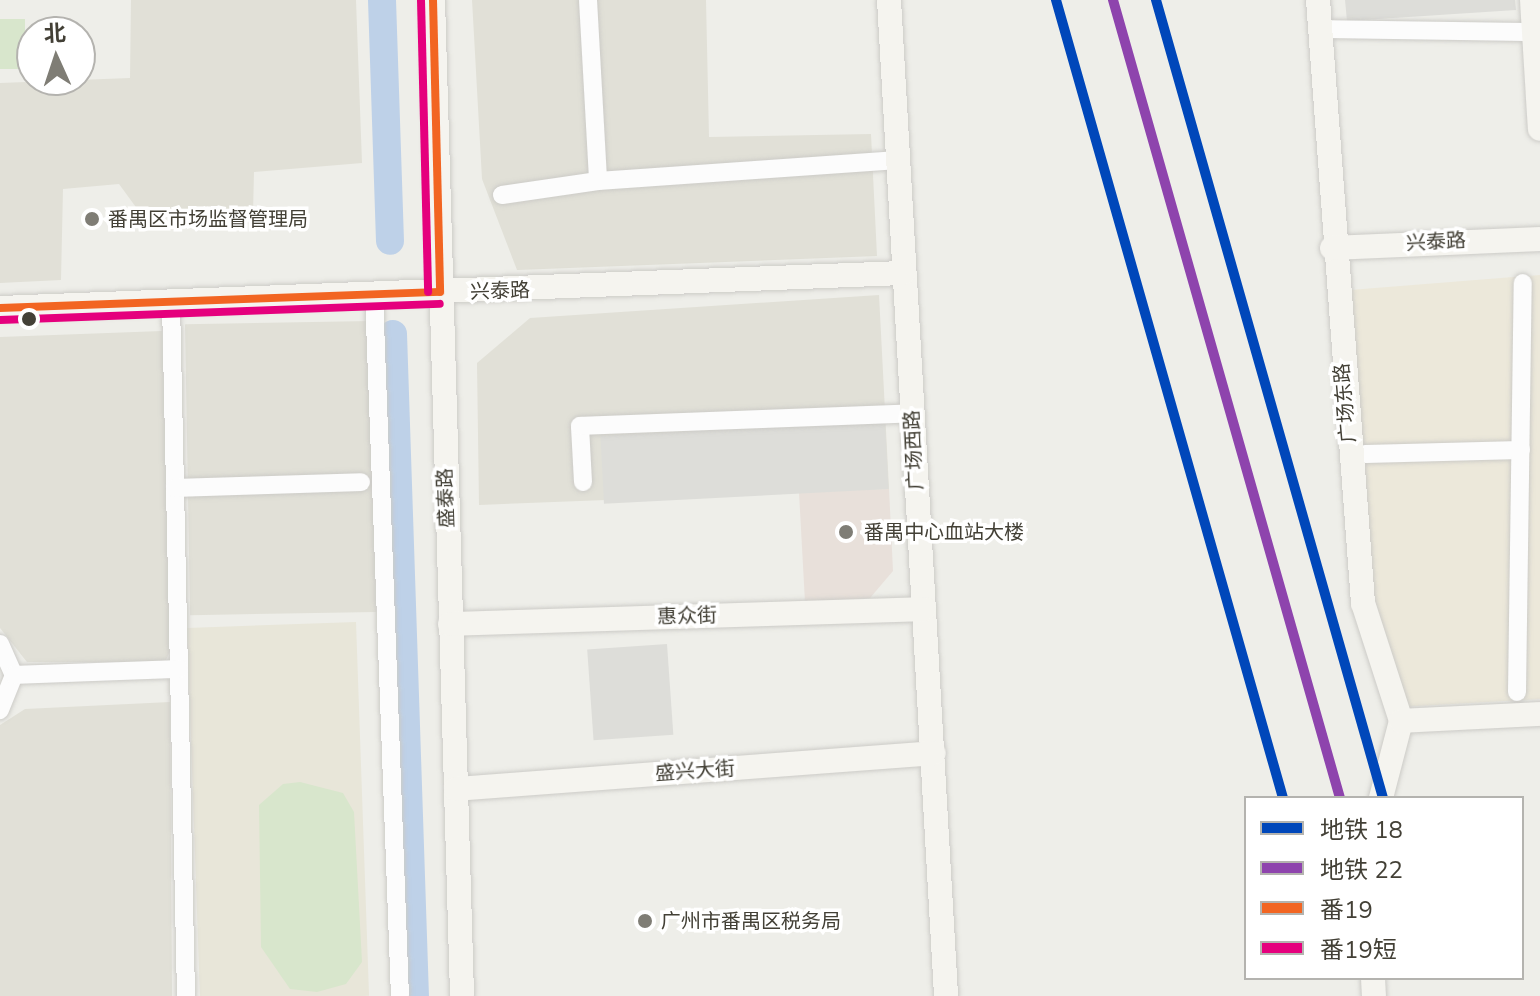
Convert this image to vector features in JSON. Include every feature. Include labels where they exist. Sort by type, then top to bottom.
[{"type":"street","name":"盛泰路","points":[[433,0],[462,996]]},
{"type":"street","points":[[588,0],[598,181]]},
{"type":"street","name":"广场西路","points":[[889,0],[946,996]]},
{"type":"street","name":"广场东路","points":[[1318,0],[1332,248],[1363,603],[1401,721]]},
{"type":"street","points":[[1532,0],[1540,129]]},
{"type":"street","points":[[1319,29],[1534,32]]},
{"type":"street","points":[[502,195],[598,181],[898,160]]},
{"type":"street","name":"兴泰路","points":[[1332,248],[1540,239]]},
{"type":"street","name":"兴泰路","points":[[0,308],[903,273]]},
{"type":"street","points":[[1517,692],[1523,283]]},
{"type":"street","points":[[374,295],[400,996]]},
{"type":"street","points":[[171,302],[186,996]]},
{"type":"street","points":[[583,482],[580,426],[912,413]]},
{"type":"street","points":[[1365,454],[1521,450]]},
{"type":"street","points":[[175,488],[361,482]]},
{"type":"street","points":[[1520,509],[1540,510]]},
{"type":"street","name":"惠众街","points":[[450,624],[924,609]]},
{"type":"street","points":[[0,644],[14,675],[0,710]]},
{"type":"street","points":[[14,675],[179,669]]},
{"type":"street","points":[[1382,796],[1401,721],[1540,714]]},
{"type":"street","name":"盛兴大街","points":[[456,789],[934,753]]},
{"type":"shaded area","points":[[131,0],[356,0],[362,163],[254,172],[253,213],[138,210],[119,184],[63,189],[61,280],[0,283],[0,83],[16,82],[16,96],[96,96],[96,79],[130,78]]},
{"type":"shaded area","points":[[472,0],[706,0],[709,137],[871,134],[877,256],[517,270],[482,179]]},
{"type":"shaded area","points":[[1345,0],[1515,0],[1516,10],[1347,21]]},
{"type":"shaded area","points":[[1540,275],[1540,699],[1401,707],[1372,591],[1350,290]]},
{"type":"shaded area","points":[[879,295],[889,489],[479,505],[477,363],[530,318]]},
{"type":"shaded area","points":[[371,321],[376,612],[190,615],[185,324]]},
{"type":"shaded area","points":[[162,331],[172,647],[165,662],[27,662],[0,628],[0,337]]},
{"type":"shaded area","points":[[885,421],[889,489],[604,504],[600,436]]},
{"type":"shaded area","name":"番禺中心血站大楼","points":[[889,489],[893,571],[870,598],[805,602],[799,492]]},
{"type":"shaded area","points":[[356,622],[369,996],[200,996],[187,628]]},
{"type":"shaded area","points":[[667,644],[673,735],[594,740],[587,650]]},
{"type":"shaded area","points":[[170,702],[172,996],[0,996],[0,725],[25,709]]},
{"type":"green space","points":[[0,19],[16,19],[16,69],[0,69]]},
{"type":"green space","points":[[300,782],[343,793],[354,812],[362,962],[346,984],[317,992],[290,989],[261,947],[259,805],[283,784]]},
{"type":"waterway","points":[[382,0],[390,241]]},
{"type":"waterway","points":[[393,334],[415,996]]},
{"type":"metro line","name":"18","points":[[1056,0],[1282,796]]},
{"type":"metro line","name":"22","points":[[1113,0],[1339,796]]},
{"type":"metro line","name":"18","points":[[1156,0],[1382,796]]},
{"type":"transit line","name":"番19短","points":[[421,0],[428,292]]},
{"type":"transit line","name":"番19","points":[[433,0],[440,292]]},
{"type":"transit line","name":"番19","points":[[0,308],[440,292]]},
{"type":"transit line","name":"番19短","points":[[0,320],[440,304]]},
{"type":"place","name":"番禺区市场监督管理局","points":[[92,219]]},
{"type":"place","name":"番禺中心血站大楼","points":[[846,532]]},
{"type":"place","name":"广州市番禺区税务局","points":[[645,921]]}]
